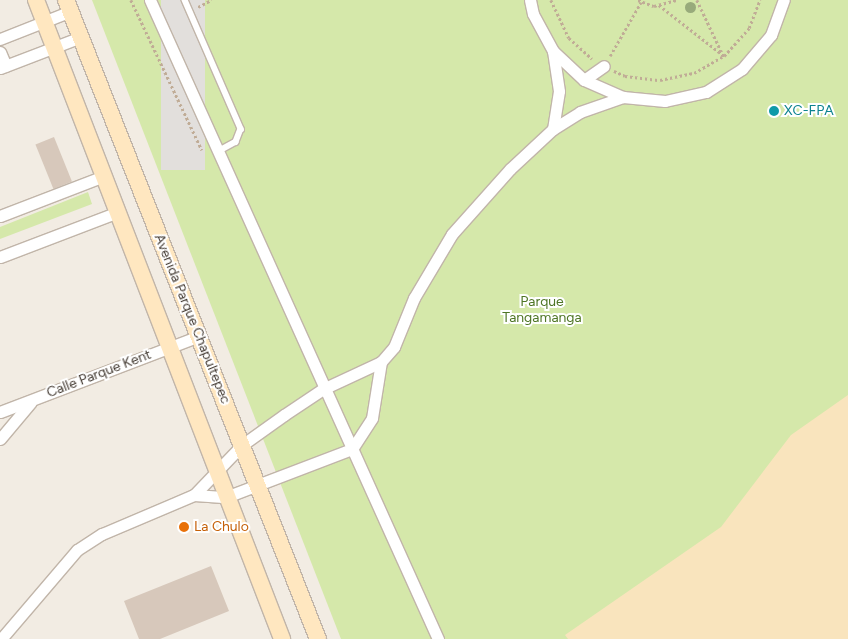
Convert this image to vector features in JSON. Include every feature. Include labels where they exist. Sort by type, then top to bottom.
[{"type":"main road","name":"Avenida Parque Chapultepec","points":[[36,0],[170,346],[215,471],[282,639]]},
{"type":"main road","name":"Avenida Parque Chapultepec","points":[[68,6],[318,639]]},
{"type":"street","points":[[150,0],[323,389],[438,639]]},
{"type":"street","points":[[530,0],[533,14],[553,51],[560,91],[553,129]]},
{"type":"street","points":[[553,51],[584,80],[623,97],[665,101],[706,92],[742,69],[771,35],[784,1]]},
{"type":"street","points":[[0,39],[44,21],[68,6]]},
{"type":"street","points":[[0,52],[3,67],[81,37]]},
{"type":"street","points":[[584,80],[604,66]]},
{"type":"street","points":[[1,639],[77,550],[102,534],[194,494],[242,445],[323,389],[381,362],[394,347],[414,298],[452,234],[510,169],[553,129],[580,112],[623,97]]},
{"type":"street","points":[[0,216],[104,176]]},
{"type":"street","points":[[0,257],[118,212]]},
{"type":"street","name":"Calle Parque Kent","points":[[0,412],[199,336]]},
{"type":"street","points":[[194,494],[226,497],[352,449],[372,418],[381,362]]},
{"type":"street","points":[[0,439],[33,400]]},
{"type":"lane","points":[[185,0],[241,129],[236,142],[217,153]]},
{"type":"path","points":[[190,11],[211,0]]},
{"type":"path","points":[[551,0],[569,38],[594,62],[626,76],[660,80],[694,73],[724,56],[749,28],[760,0]]},
{"type":"path","points":[[659,5],[677,0]]},
{"type":"path","points":[[697,0],[724,56]]},
{"type":"path","points":[[604,66],[639,1],[659,5],[724,56]]},
{"type":"green space","name":"Parque Tangamanga","points":[[92,0],[848,0],[848,639],[341,639]]},
{"type":"green space","points":[[88,192],[92,204],[0,239],[0,227]]},
{"type":"sand","points":[[848,395],[848,639],[568,639],[565,635],[721,527],[791,435]]},
{"type":"shaded area","points":[[161,0],[205,0],[205,170],[161,170]]},
{"type":"building","points":[[54,137],[72,182],[53,189],[35,144]]},
{"type":"building","points":[[211,566],[229,611],[160,639],[139,639],[124,601]]},
{"type":"place","name":"XC-FPA","points":[[774,111]]},
{"type":"place","name":"La Chulo","points":[[184,527]]}]
